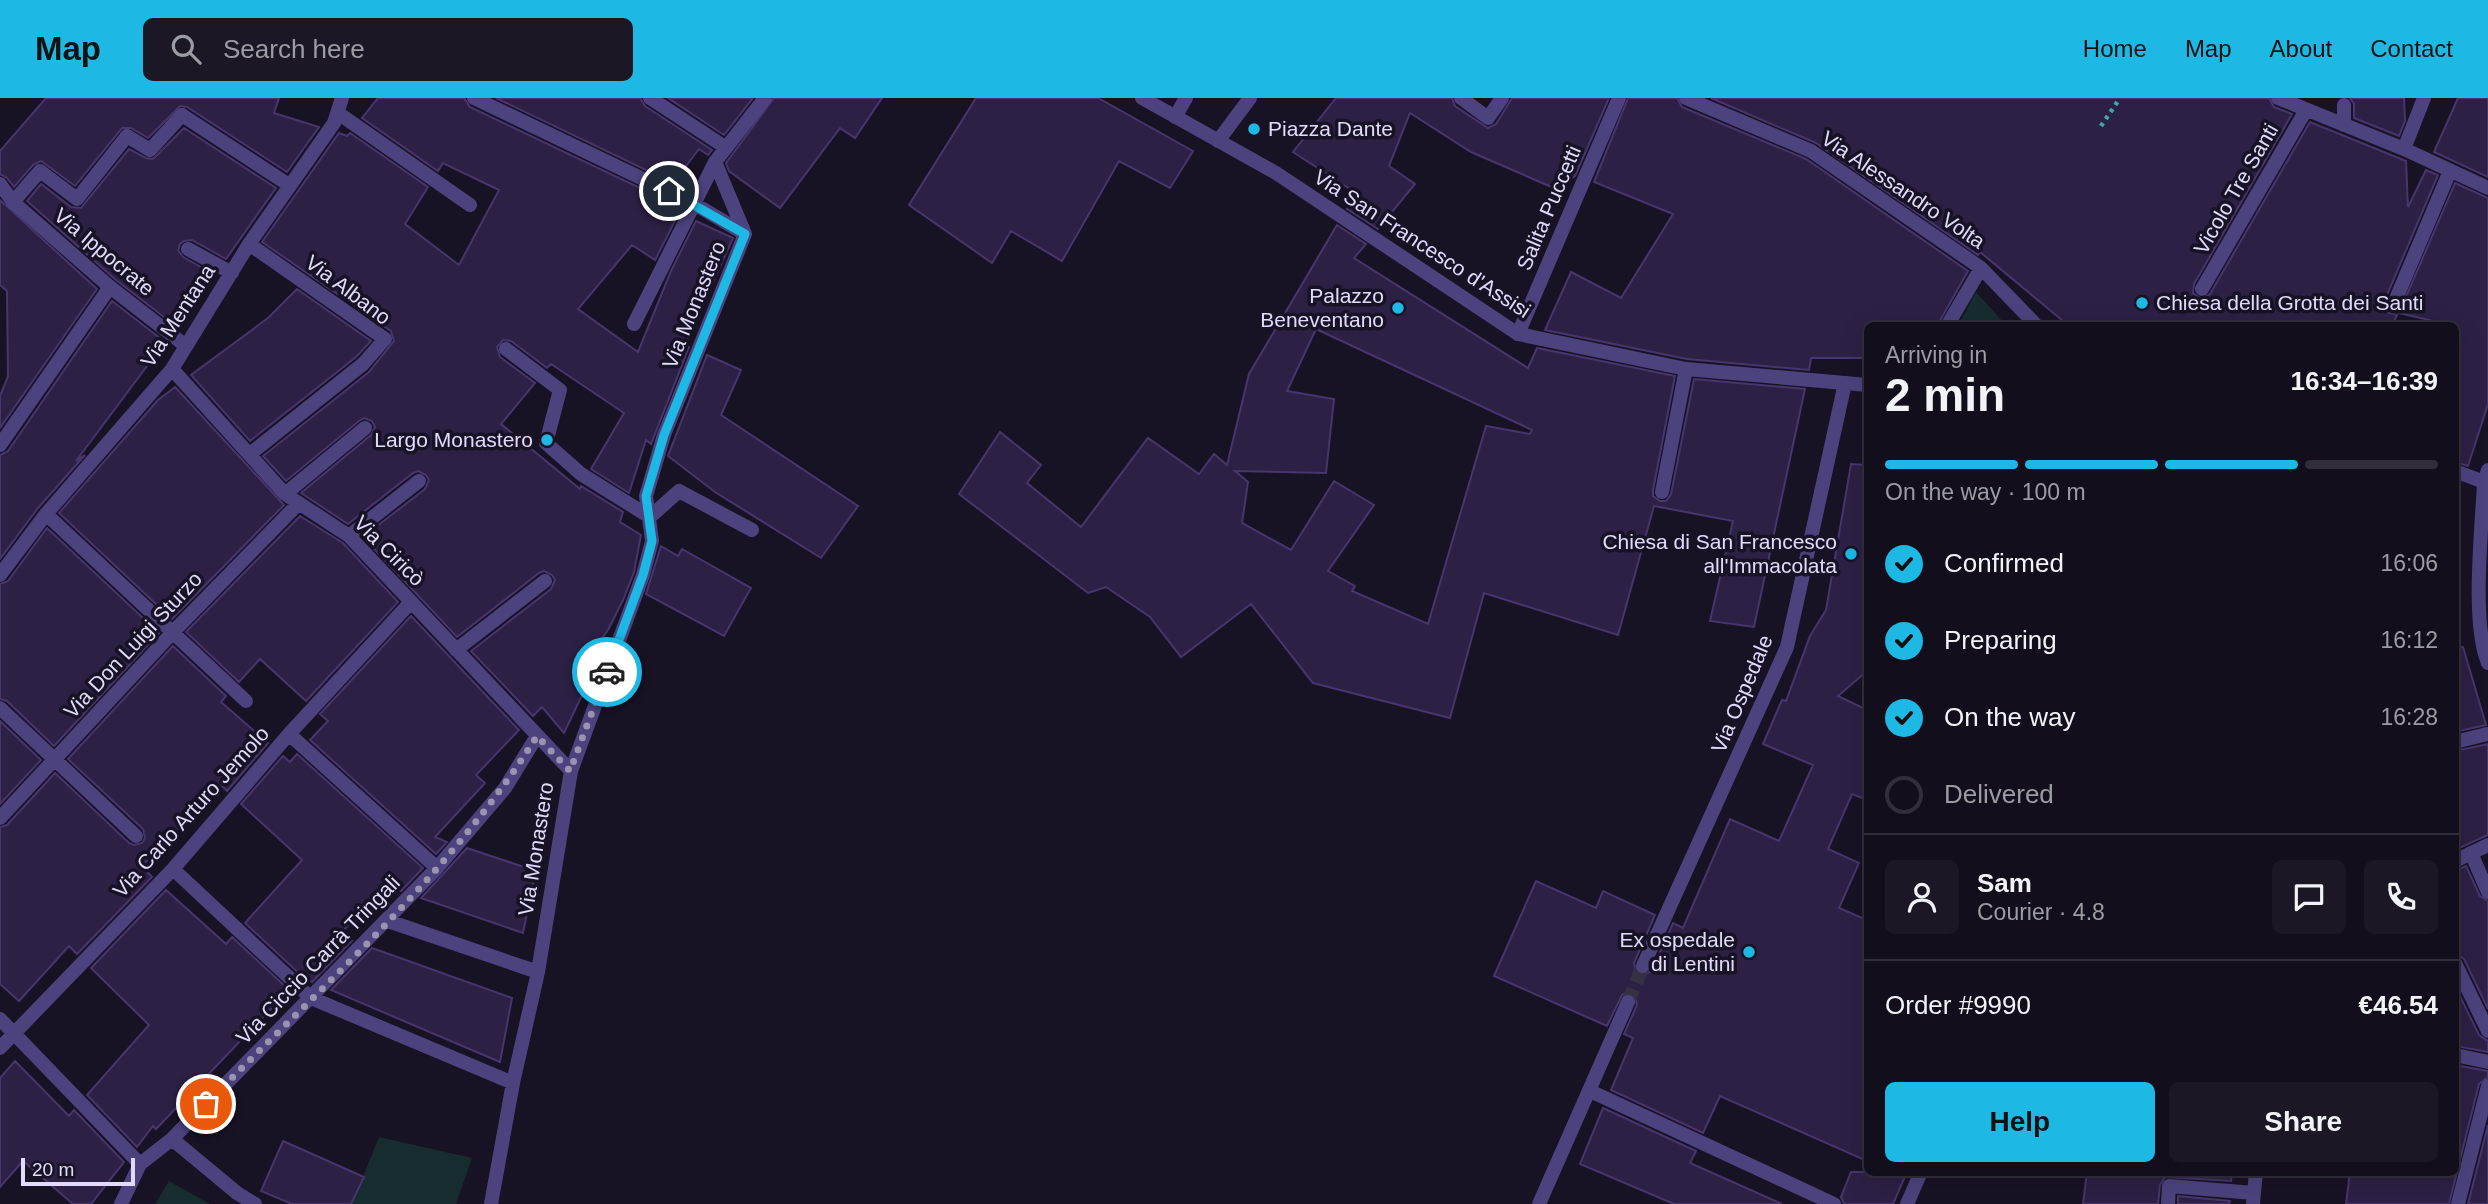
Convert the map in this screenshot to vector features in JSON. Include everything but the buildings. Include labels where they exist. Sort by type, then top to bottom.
[{"type":"street","name":"Via Mentana","points":[[0,575],[46,514],[172,369],[249,244],[334,123],[342,98]]},
{"type":"street","points":[[474,98],[694,203],[745,234]]},
{"type":"street","points":[[650,98],[725,146]]},
{"type":"street","points":[[634,324],[715,162],[765,98]]},
{"type":"street","name":"Via San Francesco d'Assisi","points":[[1142,98],[1276,173],[1518,334],[1686,369],[1864,385]]},
{"type":"street","points":[[1175,117],[1186,98]]},
{"type":"street","points":[[1218,141],[1250,98]]},
{"type":"street","points":[[1461,98],[1488,118],[1502,98]]},
{"type":"street","name":"Salita Puccetti","points":[[1518,334],[1619,98]]},
{"type":"street","name":"Via Alessandro Volta","points":[[1686,98],[1811,151],[1981,268],[2033,322]]},
{"type":"street","points":[[2278,98],[2404,149],[2488,188]]},
{"type":"street","points":[[2404,149],[2424,98]]},
{"type":"street","points":[[2343,125],[2344,105]]},
{"type":"street","name":"Vicolo Tre Santi","points":[[2202,289],[2306,110]]},
{"type":"street","points":[[338,113],[470,205]]},
{"type":"street","points":[[13,202],[40,171],[77,199],[127,136],[150,150],[182,115],[289,185]]},
{"type":"street","points":[[715,162],[745,234]]},
{"type":"street","points":[[2393,306],[2450,171]]},
{"type":"street","name":"Via Ippocrate","points":[[0,184],[13,202],[110,287],[186,346]]},
{"type":"street","name":"Via Monastero","points":[[491,1204],[513,1083],[538,972],[570,771],[643,575],[652,541],[646,496],[664,435],[745,234]]},
{"type":"street","name":"Via Albano","points":[[249,244],[385,339],[363,364],[250,454]]},
{"type":"street","points":[[188,249],[232,273]]},
{"type":"street","points":[[1949,322],[1981,268]]},
{"type":"street","points":[[0,446],[110,287]]},
{"type":"street","points":[[506,349],[560,390],[546,443],[581,474],[650,517],[680,491],[752,530]]},
{"type":"street","name":"Via Ciricò","points":[[172,369],[285,494],[349,537],[570,771]]},
{"type":"street","points":[[1662,492],[1686,369]]},
{"type":"street","name":"Via Ospedale","points":[[1643,966],[1787,647],[1846,383]]},
{"type":"street","points":[[285,494],[365,428]]},
{"type":"street","points":[[2459,472],[2486,476],[2484,644],[2488,663]]},
{"type":"street","points":[[349,537],[419,481]]},
{"type":"street","name":"Via Don Luigi Sturzo","points":[[0,818],[174,631],[299,503]]},
{"type":"street","points":[[46,514],[246,701]]},
{"type":"street","points":[[456,650],[545,581]]},
{"type":"street","name":"Via Carlo Arturo Jemolo","points":[[0,1048],[173,869],[289,734],[411,602]]},
{"type":"street","points":[[0,708],[136,836]]},
{"type":"street","points":[[289,734],[437,868]]},
{"type":"street","points":[[2459,741],[2487,734]]},
{"type":"street","name":"Via Ciccio Carrà Tringali","points":[[121,1204],[140,1164],[172,1139],[437,868],[505,788],[537,736]]},
{"type":"street","points":[[2459,859],[2488,845]]},
{"type":"street","points":[[2471,853],[2488,892]]},
{"type":"street","points":[[173,869],[311,998],[513,1083]]},
{"type":"street","points":[[388,921],[538,972]]},
{"type":"street","points":[[2459,970],[2488,1031]]},
{"type":"street","points":[[1539,1204],[1628,1002]]},
{"type":"street","points":[[0,1019],[140,1164]]},
{"type":"street","points":[[2459,1056],[2488,1062]]},
{"type":"street","points":[[2458,1204],[2488,1086]]},
{"type":"street","points":[[1590,1091],[1834,1204]]},
{"type":"street","points":[[172,1139],[237,1194],[255,1204]]},
{"type":"street","points":[[1907,1204],[1919,1176]]},
{"type":"street","points":[[2168,1204],[2170,1179],[2254,1199],[2256,1176]]},
{"type":"path","points":[[2101,126],[2120,98]]},
{"type":"green space","points":[[1976,292],[2003,322],[1960,322]]},
{"type":"green space","points":[[379,1137],[472,1158],[456,1204],[352,1204]]},
{"type":"green space","points":[[169,1181],[210,1204],[155,1204]]},
{"type":"tunnel","points":[[1628,1002],[1643,966]]},
{"type":"way so far","points":[[206,1104],[437,868],[505,788],[537,736],[570,771],[607,672]]},
{"type":"place","name":"Piazza Dante","points":[[1254,129]]},
{"type":"place","name":"Chiesa della Grotta dei Santi","points":[[2142,303]]},
{"type":"place","name":"Palazzo Beneventano","points":[[1398,308]]},
{"type":"place","name":"Largo Monastero","points":[[547,440]]},
{"type":"place","name":"Chiesa di San Francesco all'Immacolata","points":[[1851,554]]},
{"type":"place","name":"Ex ospedale di Lentini","points":[[1749,952]]},
{"type":"route","points":[[607,672],[643,575],[652,541],[646,496],[664,435],[745,234],[669,191]]}]
